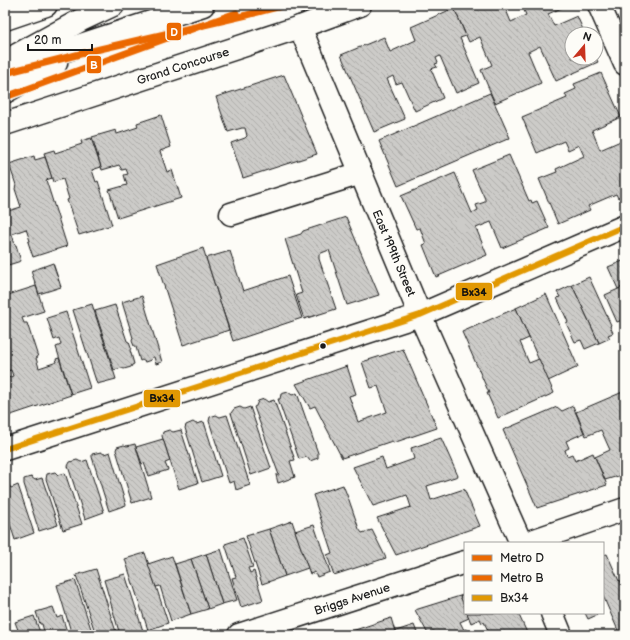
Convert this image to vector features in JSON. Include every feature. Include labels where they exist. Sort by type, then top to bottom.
[{"type":"street","points":[[5,18],[46,5]]},
{"type":"street","points":[[5,61],[81,20],[113,5]]},
{"type":"street","points":[[5,70],[203,5]]},
{"type":"street","name":"Grand Concourse","points":[[5,124],[300,27],[360,5]]},
{"type":"street","points":[[599,5],[625,64]]},
{"type":"street","name":"East 199th Street","points":[[300,27],[420,315],[521,542]]},
{"type":"street","points":[[5,92],[101,38]]},
{"type":"street","points":[[231,214],[361,173]]},
{"type":"street","points":[[5,449],[420,315],[625,226]]},
{"type":"street","points":[[529,542],[625,509]]},
{"type":"street","name":"Briggs Avenue","points":[[239,635],[464,562]]},
{"type":"street","points":[[552,614],[561,635]]},
{"type":"building","points":[[461,5],[504,5],[511,22],[526,15],[522,5],[568,5],[548,14],[554,26],[577,16],[581,26],[564,26],[564,66],[589,66],[556,81],[540,46],[528,52],[541,83],[495,103],[481,70],[492,65],[480,37],[469,42],[454,8]]},
{"type":"building","points":[[454,8],[466,36],[460,38],[479,83],[456,93],[440,56],[436,58],[438,63],[435,64],[437,67],[431,69],[443,98],[415,111],[402,82],[396,84],[393,76],[387,79],[405,119],[374,132],[341,55],[384,37],[390,52],[416,40],[411,27]]},
{"type":"building","points":[[601,73],[621,117],[592,130],[600,150],[625,139],[625,195],[618,198],[616,194],[588,206],[590,210],[558,224],[539,179],[557,172],[556,169],[584,156],[579,145],[568,150],[564,141],[537,153],[522,117],[567,98],[565,94],[576,89],[574,84]]},
{"type":"building","points":[[284,75],[317,154],[243,178],[231,143],[247,136],[245,128],[228,132],[216,97]]},
{"type":"building","points":[[490,93],[510,138],[398,186],[379,141]]},
{"type":"building","points":[[161,115],[171,147],[160,151],[167,172],[172,170],[181,198],[118,218],[109,190],[127,185],[124,175],[128,174],[126,169],[122,170],[119,165],[102,170],[92,137],[116,130],[117,134],[138,127],[137,123]]},
{"type":"building","points":[[91,138],[101,167],[92,170],[96,182],[98,181],[112,225],[79,235],[67,200],[69,199],[63,179],[53,182],[44,153],[54,150],[55,153],[82,144],[81,141]]},
{"type":"building","points":[[509,155],[529,201],[531,200],[532,203],[537,201],[549,228],[502,248],[491,222],[476,228],[487,255],[436,277],[423,245],[426,244],[420,228],[416,229],[401,196],[455,173],[472,213],[478,210],[476,205],[485,202],[485,199],[472,170]]},
{"type":"building","points":[[34,156],[35,160],[45,157],[52,178],[46,180],[67,246],[33,257],[28,242],[30,241],[26,229],[12,234],[21,261],[5,266],[5,212],[21,207],[9,164]]},
{"type":"building","points":[[346,217],[379,295],[347,305],[329,250],[319,254],[319,259],[336,309],[304,319],[296,295],[302,293],[285,239],[301,234],[303,231]]},
{"type":"building","points":[[203,248],[229,330],[183,345],[157,264]]},
{"type":"building","points":[[230,251],[243,291],[288,276],[302,318],[233,341],[206,258]]},
{"type":"building","points":[[625,260],[625,286],[618,289],[608,267]]},
{"type":"building","points":[[53,263],[61,287],[39,294],[31,271]]},
{"type":"building","points":[[589,277],[611,325],[610,326],[613,333],[608,335],[610,338],[599,343],[572,285]]},
{"type":"building","points":[[572,285],[599,343],[585,349],[581,340],[575,342],[557,298],[560,297],[557,292]]},
{"type":"building","points":[[36,286],[44,311],[22,318],[24,323],[27,323],[38,357],[36,358],[39,368],[57,362],[56,359],[59,358],[71,395],[5,417],[5,379],[13,376],[11,370],[8,371],[5,361],[5,296]]},
{"type":"building","points":[[625,286],[625,319],[617,322],[605,295]]},
{"type":"building","points":[[546,294],[578,367],[548,381],[516,308]]},
{"type":"building","points":[[142,296],[162,362],[156,364],[154,357],[145,362],[142,360],[140,361],[136,347],[132,341],[133,338],[122,302]]},
{"type":"building","points":[[92,304],[116,379],[97,384],[73,310]]},
{"type":"building","points":[[115,305],[127,341],[129,342],[131,348],[130,350],[134,364],[131,367],[114,370],[95,311]]},
{"type":"building","points":[[516,308],[529,338],[520,342],[529,363],[539,359],[554,393],[498,418],[487,393],[489,393],[462,332]]},
{"type":"building","points":[[66,312],[90,388],[71,394],[56,347],[61,345],[59,338],[54,340],[47,318]]},
{"type":"building","points":[[403,349],[437,428],[342,458],[315,406],[310,408],[296,384],[347,366],[356,394],[349,396],[358,422],[387,412],[378,386],[371,388],[362,362]]},
{"type":"building","points":[[625,391],[625,474],[605,480],[595,457],[610,450],[601,430],[586,436],[576,412]]},
{"type":"building","points":[[288,392],[292,395],[297,393],[318,453],[318,458],[310,461],[307,457],[299,459],[278,399],[280,399],[281,394]]},
{"type":"building","points":[[264,399],[268,402],[274,400],[295,460],[290,461],[295,477],[278,483],[276,475],[279,475],[254,407],[258,401]]},
{"type":"building","points":[[573,406],[584,433],[566,441],[569,448],[565,450],[567,456],[572,454],[575,461],[593,453],[607,485],[537,508],[503,430],[557,407],[562,411]]},
{"type":"building","points":[[240,407],[244,409],[250,407],[271,468],[251,475],[231,413],[234,409]]},
{"type":"building","points":[[216,415],[220,417],[227,415],[250,485],[236,490],[234,481],[229,483],[209,421],[210,417]]},
{"type":"building","points":[[193,422],[196,424],[204,422],[221,476],[202,482],[185,428],[186,425]]},
{"type":"building","points":[[169,430],[173,432],[181,430],[198,483],[179,489],[162,436],[163,432]]},
{"type":"building","points":[[441,438],[458,476],[427,486],[431,500],[464,489],[480,526],[396,555],[377,518],[411,507],[407,495],[373,506],[353,467],[382,457],[386,469],[414,459],[411,448]]},
{"type":"building","points":[[163,439],[170,461],[165,463],[168,470],[149,476],[144,463],[142,464],[136,447]]},
{"type":"building","points":[[135,444],[151,497],[132,503],[116,450],[117,447]]},
{"type":"building","points":[[101,452],[104,454],[110,452],[126,505],[109,511],[92,457],[92,454]]},
{"type":"building","points":[[77,460],[81,462],[87,460],[104,512],[85,519],[68,466],[70,462]]},
{"type":"building","points":[[55,472],[58,475],[65,473],[82,524],[63,530],[46,479],[47,474]]},
{"type":"building","points":[[31,477],[35,480],[42,478],[58,525],[39,531],[24,484],[24,479]]},
{"type":"building","points":[[8,484],[11,488],[18,485],[34,533],[15,540],[5,508],[5,485]]},
{"type":"building","points":[[343,485],[359,529],[362,533],[372,530],[386,558],[334,575],[327,555],[332,553],[313,495]]},
{"type":"building","points":[[292,521],[308,568],[285,576],[269,529]]},
{"type":"building","points":[[314,525],[330,572],[317,577],[315,572],[310,574],[295,531]]},
{"type":"building","points":[[269,529],[285,576],[262,584],[246,536]]},
{"type":"building","points":[[243,538],[253,567],[248,568],[250,573],[254,571],[263,600],[241,607],[232,578],[236,577],[225,544]]},
{"type":"building","points":[[221,549],[237,600],[222,604],[206,554]]},
{"type":"building","points":[[145,553],[168,623],[148,630],[125,559]]},
{"type":"building","points":[[206,554],[222,604],[208,609],[191,559]]},
{"type":"building","points":[[607,554],[625,591],[625,633],[620,635],[604,598],[604,555]]},
{"type":"building","points":[[172,556],[191,614],[171,621],[160,586],[156,587],[148,564]]},
{"type":"building","points":[[191,559],[208,609],[191,614],[175,564]]},
{"type":"building","points":[[96,569],[117,635],[96,635],[76,575]]},
{"type":"building","points":[[125,574],[143,631],[130,635],[120,635],[104,580]]},
{"type":"building","points":[[75,580],[93,635],[72,635],[57,585]]},
{"type":"building","points":[[464,594],[464,606],[460,596]]},
{"type":"building","points":[[460,596],[464,606],[464,614],[467,614],[469,618],[460,622],[464,630],[466,629],[469,635],[436,635],[434,631],[428,634],[415,610]]},
{"type":"building","points":[[53,607],[57,618],[62,616],[68,635],[45,635],[42,624],[40,624],[36,612]]},
{"type":"building","points":[[467,614],[518,614],[528,635],[490,635],[484,622],[482,623],[480,619],[471,623]]},
{"type":"building","points":[[586,614],[596,614],[597,615],[588,619]]},
{"type":"building","points":[[34,616],[41,635],[20,635],[15,622]]},
{"type":"building","points":[[391,618],[396,635],[346,635],[346,633]]},
{"type":"building","points":[[414,625],[418,635],[398,635],[396,631]]},
{"type":"metro line","name":"D","points":[[5,73],[285,5]]},
{"type":"metro line","name":"B","points":[[8,96],[236,13]]},
{"type":"transit line","name":"Bx34","points":[[5,449],[420,315],[625,226]]}]
